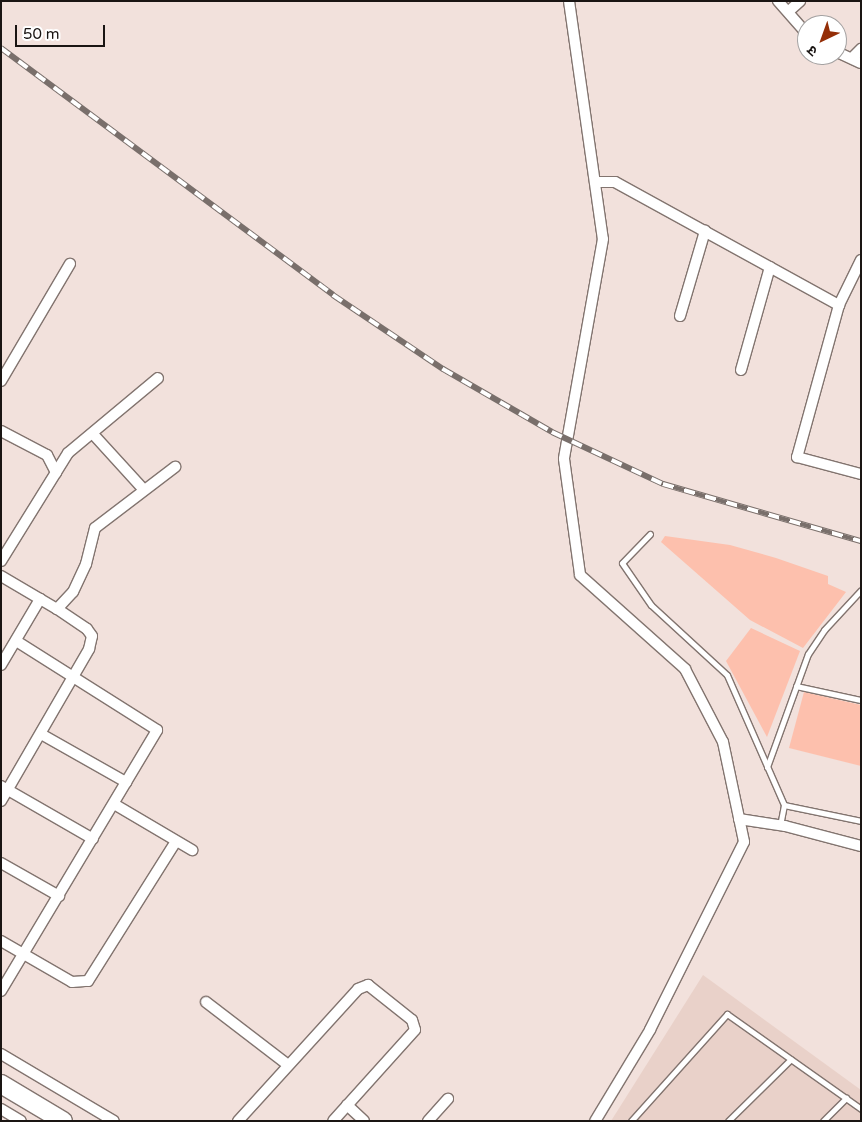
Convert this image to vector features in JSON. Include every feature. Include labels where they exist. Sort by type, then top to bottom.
[{"type":"highway","points":[[1,1084],[63,1121]]},
{"type":"highway","points":[[1,1097],[41,1121]]},
{"type":"street","points":[[569,1],[603,239],[564,459],[580,575],[685,669],[723,742],[744,842],[650,1030],[595,1121]]},
{"type":"street","points":[[778,1],[797,21]]},
{"type":"street","points":[[789,11],[800,1]]},
{"type":"street","points":[[856,61],[861,49]]},
{"type":"street","points":[[595,182],[615,182],[839,305]]},
{"type":"street","points":[[680,316],[705,231]]},
{"type":"street","points":[[861,260],[839,305],[797,457],[861,474]]},
{"type":"street","points":[[1,381],[5,368],[70,264]]},
{"type":"street","points":[[741,370],[770,267]]},
{"type":"street","points":[[1,561],[68,453],[158,378]]},
{"type":"street","points":[[1,431],[47,455],[56,473]]},
{"type":"street","points":[[92,434],[143,489]]},
{"type":"street","points":[[56,609],[73,592],[86,564],[95,528],[143,489],[175,467]]},
{"type":"street","points":[[1,576],[56,609],[92,636],[74,676],[41,734],[4,788],[1,801]]},
{"type":"street","points":[[1,665],[40,599]]},
{"type":"street","points":[[1,991],[157,730],[16,641]]},
{"type":"street","points":[[41,734],[126,782]]},
{"type":"street","points":[[4,788],[93,839]]},
{"type":"street","points":[[114,804],[192,850]]},
{"type":"street","points":[[739,819],[780,825],[861,846]]},
{"type":"street","points":[[1,941],[72,982],[88,981],[176,841]]},
{"type":"street","points":[[1,863],[59,896]]},
{"type":"street","points":[[242,1119],[358,989],[374,988],[412,1020],[415,1030],[333,1121]]},
{"type":"street","points":[[206,1002],[288,1066]]},
{"type":"street","points":[[1,1054],[114,1121]]},
{"type":"street","points":[[428,1121],[448,1099]]},
{"type":"street","points":[[347,1105],[364,1121]]},
{"type":"street","points":[[5,1115],[21,1121]]},
{"type":"lane","points":[[650,534],[622,563],[650,605],[726,675],[784,805],[780,825]]},
{"type":"lane","points":[[767,768],[796,686],[824,630],[861,590]]},
{"type":"lane","points":[[796,686],[861,700]]},
{"type":"lane","points":[[784,805],[861,821]]},
{"type":"lane","points":[[631,1121],[727,1014],[861,1109]]},
{"type":"lane","points":[[728,1121],[791,1059]]},
{"type":"lane","points":[[822,1121],[846,1098]]},
{"type":"shaded area","points":[[665,536],[730,545],[776,558],[828,576],[828,584],[846,592],[803,648],[750,620],[661,542]]},
{"type":"shaded area","points":[[751,628],[800,651],[767,737],[726,661]]},
{"type":"shaded area","points":[[804,692],[861,705],[861,766],[789,748]]},
{"type":"shaded area","points":[[703,975],[861,1090],[861,1121],[611,1121]]},
{"type":"railway","points":[[1,48],[333,295],[443,369],[552,432],[663,484],[861,541]]}]
